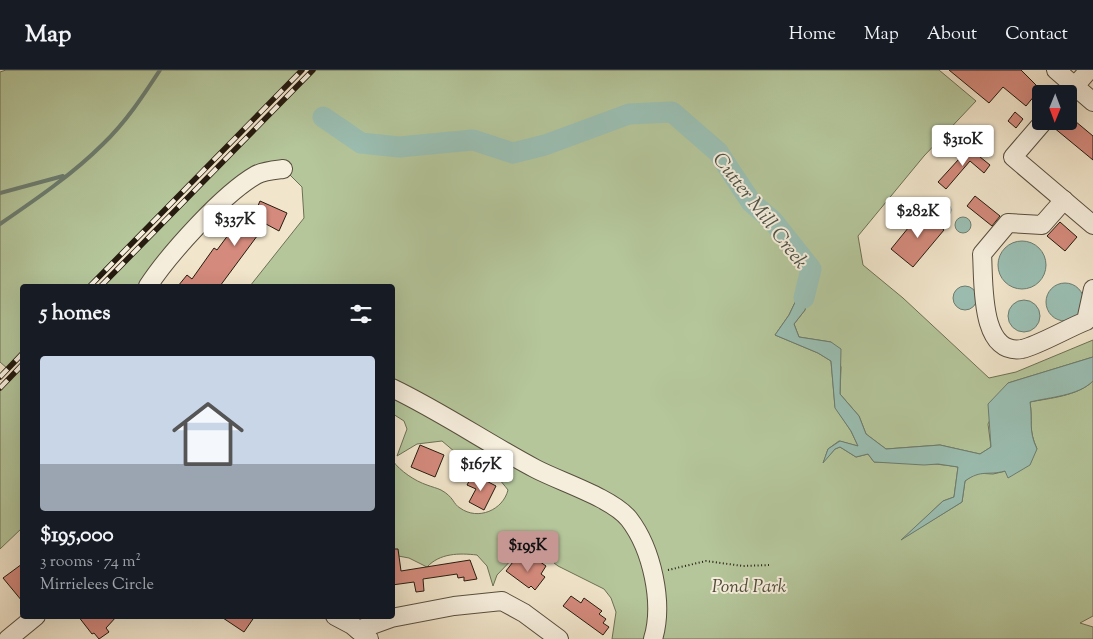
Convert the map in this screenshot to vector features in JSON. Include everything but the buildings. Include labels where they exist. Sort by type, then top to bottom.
[{"type":"street","points":[[1056,70],[1067,85]]},
{"type":"street","points":[[1075,85],[1088,70]]},
{"type":"street","points":[[1078,94],[1093,102]]},
{"type":"street","points":[[1036,130],[1013,157],[1093,225]]},
{"type":"street","points":[[149,284],[164,262],[223,201],[257,175],[283,170]]},
{"type":"street","points":[[1064,200],[1042,225],[1008,223],[982,254],[989,328],[994,337],[1002,344],[1022,348],[1086,321],[1093,289]]},
{"type":"street","points":[[395,390],[537,469],[621,511],[641,536],[652,574],[658,624],[653,639]]},
{"type":"street","points":[[395,617],[454,606],[502,601],[524,613],[560,639]]},
{"type":"street","points":[[8,639],[32,619]]},
{"type":"street","points":[[340,619],[363,634],[389,619]]},
{"type":"path","points":[[652,574],[706,561],[743,566],[769,564]]},
{"type":"green space","points":[[6,70],[302,70],[92,284],[20,284],[20,356],[8,369],[0,362],[0,72]]},
{"type":"green space","name":"Pond Park","points":[[313,70],[939,70],[976,101],[924,156],[858,236],[863,265],[903,298],[989,378],[1016,372],[1093,340],[1093,357],[1008,383],[988,424],[991,447],[980,454],[940,445],[886,449],[866,434],[859,416],[840,394],[841,367],[831,342],[799,337],[794,324],[805,310],[810,271],[789,315],[775,335],[818,353],[831,361],[835,407],[851,431],[858,446],[839,441],[828,449],[824,461],[835,449],[840,447],[856,457],[868,454],[874,462],[927,463],[958,467],[954,497],[943,501],[905,537],[962,502],[965,481],[976,473],[993,474],[1006,471],[1009,477],[1037,449],[1032,431],[1030,402],[1072,393],[1093,381],[1093,616],[1080,623],[1093,627],[1093,639],[612,639],[616,612],[611,598],[604,589],[558,566],[545,556],[529,552],[518,553],[497,575],[493,586],[487,566],[477,555],[450,555],[432,562],[427,567],[409,558],[395,555],[395,463],[413,478],[445,493],[467,512],[482,513],[495,508],[501,503],[508,490],[497,477],[486,470],[473,470],[456,476],[455,452],[442,441],[417,444],[397,456],[407,429],[404,421],[395,415],[395,284],[252,284],[304,218],[302,187],[284,169],[257,175],[150,284],[103,284]]},
{"type":"green space","points":[[20,367],[20,530],[0,549],[0,388]]},
{"type":"water","points":[[943,202],[949,204],[951,210],[949,216],[943,218],[937,216],[935,210],[937,204]]},
{"type":"water","points":[[963,217],[969,219],[971,225],[969,231],[963,233],[957,231],[955,225],[957,219]]},
{"type":"water","points":[[1022,241],[1031,243],[1039,248],[1044,256],[1046,265],[1044,274],[1039,282],[1031,287],[1022,289],[1013,287],[1005,282],[1000,274],[998,265],[1000,256],[1005,248],[1013,243]]},
{"type":"water","points":[[811,269],[805,310],[794,324],[799,337],[831,342],[841,349],[840,394],[859,416],[866,434],[886,449],[940,445],[980,454],[991,447],[988,404],[1008,383],[1093,357],[1093,381],[1072,393],[1030,402],[1032,431],[1037,449],[1030,465],[1008,478],[1005,471],[971,477],[965,481],[962,502],[901,540],[943,501],[954,497],[958,467],[938,464],[874,462],[868,454],[856,457],[840,447],[835,449],[823,463],[828,449],[840,441],[858,446],[851,431],[835,408],[831,361],[818,353],[775,335],[789,315]]},
{"type":"water","points":[[1065,283],[1079,288],[1084,302],[1079,316],[1065,321],[1051,316],[1046,302],[1051,288]]},
{"type":"water","points":[[965,286],[974,289],[977,298],[974,307],[965,310],[956,307],[953,298],[956,289]]},
{"type":"water","points":[[1024,300],[1035,305],[1040,316],[1035,327],[1024,332],[1013,327],[1008,316],[1013,305]]},
{"type":"waterway","name":"Cutter Mill Creek","points":[[0,224],[66,176],[103,144],[127,118],[160,70]]},
{"type":"waterway","name":"Cutter Mill Creek","points":[[323,117],[361,143],[399,147],[473,140],[513,153],[545,145],[629,114],[672,112],[718,152],[751,202],[773,221],[811,269],[804,298]]},
{"type":"waterway","points":[[0,193],[63,176]]},
{"type":"railway","points":[[92,284],[302,70]]},
{"type":"railway","points":[[103,284],[313,70]]},
{"type":"railway","points":[[0,377],[20,356]]},
{"type":"railway","points":[[0,388],[20,367]]}]
